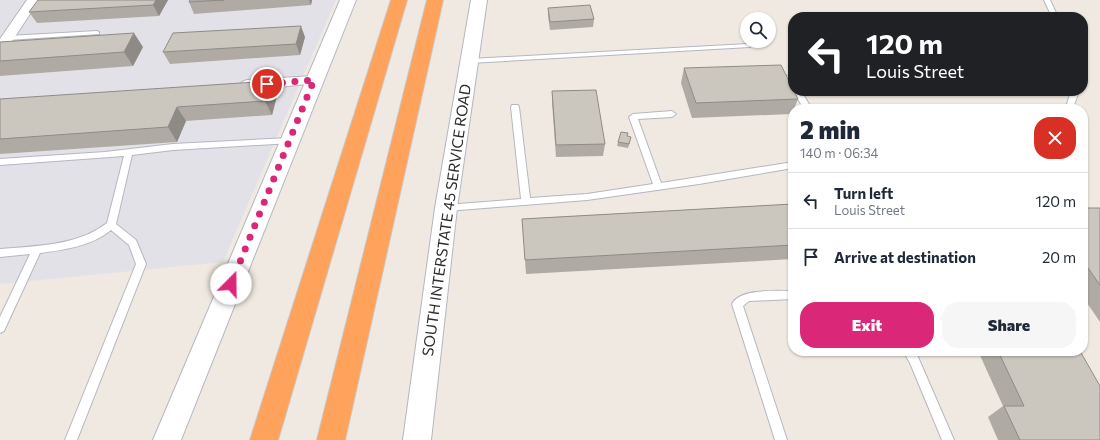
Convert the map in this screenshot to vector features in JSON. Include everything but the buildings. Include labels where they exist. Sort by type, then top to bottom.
[{"type":"highway","points":[[264,440],[399,0]]},
{"type":"highway","points":[[331,440],[434,0]]},
{"type":"main road","points":[[167,440],[348,0]]},
{"type":"main road","name":"SOUTH INTERSTATE 45 SERVICE ROAD","points":[[417,440],[446,208],[479,0]]},
{"type":"street","points":[[0,49],[33,0]]},
{"type":"street","points":[[236,86],[314,80]]},
{"type":"lane","points":[[1047,0],[1053,12]]},
{"type":"lane","points":[[8,38],[97,33]]},
{"type":"lane","points":[[470,61],[740,46]]},
{"type":"lane","points":[[515,107],[526,202]]},
{"type":"lane","points":[[658,187],[633,118],[672,114]]},
{"type":"lane","points":[[0,162],[129,152],[172,147],[289,141]]},
{"type":"lane","points":[[0,253],[37,250],[78,242],[98,235],[111,225],[129,152]]},
{"type":"lane","points":[[446,208],[587,197],[788,166]]},
{"type":"lane","points":[[71,440],[141,264],[134,243],[111,225]]},
{"type":"lane","points":[[0,328],[37,250]]},
{"type":"lane","points":[[781,440],[737,304],[747,298],[788,295]]},
{"type":"lane","points":[[911,356],[948,440]]},
{"type":"shaded area","points":[[0,0],[336,0],[223,262],[0,284]]},
{"type":"route","points":[[231,284],[314,80],[267,84]]}]
